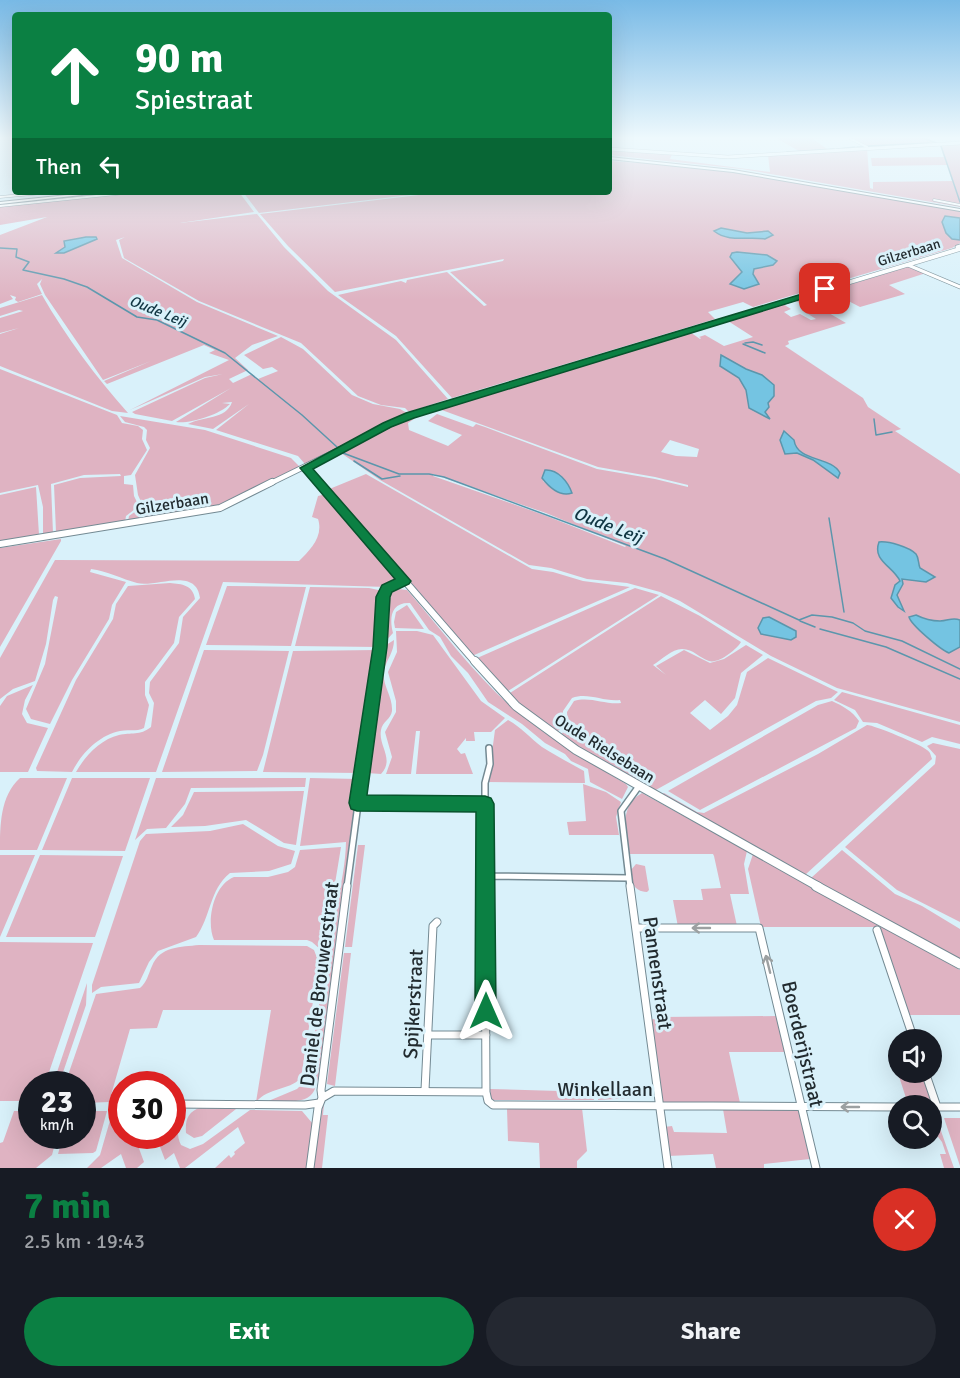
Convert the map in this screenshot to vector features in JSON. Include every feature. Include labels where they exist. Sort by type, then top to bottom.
[{"type":"highway","points":[[858,192],[960,208]]},
{"type":"highway","points":[[0,202],[57,195]]},
{"type":"highway","points":[[0,202],[75,195]]},
{"type":"street","points":[[0,202],[37,195]]},
{"type":"street","points":[[0,202],[94,195]]},
{"type":"street","points":[[934,200],[960,208]]},
{"type":"street","name":"Gilzerbaan","points":[[0,543],[209,511],[234,503],[410,415],[960,247]]},
{"type":"street","points":[[908,264],[960,287]]},
{"type":"street","name":"Oude Rielsebaan","points":[[306,468],[498,688],[528,717],[575,750],[752,851],[960,964]]},
{"type":"street","name":"Daniel de Brouwerstraat","points":[[310,1168],[321,1100],[357,803],[380,647],[383,597],[387,589],[404,581]]},
{"type":"street","points":[[486,1092],[485,778],[490,764],[489,748]]},
{"type":"street","name":"Pannenstraat","points":[[639,786],[621,811],[628,878],[668,1168]]},
{"type":"street","points":[[357,803],[485,804]]},
{"type":"street","points":[[485,876],[628,878]]},
{"type":"street","name":"Spijkerstraat","points":[[425,1090],[433,926],[437,922]]},
{"type":"street","name":"Boerderijstraat","points":[[636,928],[759,928],[816,1168]]},
{"type":"street","points":[[877,930],[910,1029]]},
{"type":"street","points":[[428,1035],[486,1035]]},
{"type":"street","name":"Winkellaan","points":[[186,1104],[305,1105],[321,1100],[334,1091],[425,1090],[486,1092],[488,1101],[493,1105],[888,1107]]},
{"type":"street","points":[[942,1107],[960,1107]]},
{"type":"shaded area","points":[[612,192],[849,192],[960,211],[960,243],[952,248],[753,307],[743,302],[708,312],[715,319],[452,398],[396,336],[338,295],[401,281],[406,283],[407,280],[447,272],[484,306],[487,305],[450,272],[504,259],[335,292],[288,246],[260,214],[419,195],[612,195]]},
{"type":"shaded area","points":[[871,192],[960,192],[960,207]]},
{"type":"shaded area","points":[[89,195],[241,195],[254,212],[180,223],[257,214],[284,247],[328,291],[396,340],[448,399],[409,412],[405,408],[381,405],[358,396],[301,343],[199,301],[124,258],[119,240],[125,237],[116,240],[122,258],[197,302],[278,336],[252,345],[235,358],[248,370],[229,379],[233,383],[252,374],[258,379],[278,371],[272,367],[263,369],[244,355],[281,337],[303,349],[352,395],[373,404],[400,409],[407,413],[305,464],[298,456],[216,430],[249,404],[213,429],[188,424],[225,412],[232,402],[222,403],[230,404],[219,412],[204,418],[189,422],[176,422],[231,388],[172,421],[135,414],[132,412],[205,378],[223,374],[205,377],[130,410],[229,360],[209,353],[215,350],[204,345],[107,384],[104,381],[151,361],[103,380],[45,295],[40,284],[42,279],[37,284],[42,294],[18,302],[15,300],[16,297],[10,295],[13,299],[0,304],[0,235],[47,217],[0,225],[0,204]]},
{"type":"shaded area","points":[[245,195],[410,195],[259,213]]},
{"type":"shaded area","points":[[910,266],[926,273],[889,285],[905,294],[860,307],[829,291]]},
{"type":"shaded area","points":[[827,291],[837,297],[815,305],[846,323],[788,341],[789,344],[785,346],[863,398],[868,407],[901,429],[895,431],[960,474],[960,722],[837,688],[771,656],[680,601],[660,592],[627,583],[587,579],[551,568],[529,565],[380,480],[341,453],[401,422],[420,415],[408,423],[409,430],[448,446],[462,435],[428,421],[437,414],[473,427],[476,424],[485,427],[597,469],[688,487],[688,485],[655,477],[598,467],[439,409],[690,332],[700,339],[699,337],[705,335],[724,346],[753,337],[728,321],[783,304],[791,309],[784,312],[791,317],[800,314],[811,320],[816,319],[802,310],[809,308],[796,301]],"holes":[[[670,440],[699,449],[697,457],[676,456],[661,452]],[[550,470],[562,477],[572,493],[560,493],[543,481]],[[433,474],[546,513],[626,546],[433,476]]]},
{"type":"shaded area","points":[[42,295],[82,356],[128,413],[112,411],[0,366],[0,334],[19,328],[0,333],[0,318],[23,311],[19,310],[0,316],[0,308]]},
{"type":"shaded area","points":[[0,369],[117,415],[122,423],[138,426],[143,430],[142,439],[147,450],[131,475],[124,476],[124,484],[133,485],[134,496],[139,506],[126,516],[125,522],[56,532],[54,485],[80,478],[121,476],[120,474],[84,475],[51,484],[53,533],[43,534],[43,507],[38,485],[0,493]]},
{"type":"shaded area","points":[[120,416],[205,430],[291,458],[300,467],[220,505],[128,521],[129,516],[143,506],[138,495],[135,475],[150,448],[146,440],[147,430],[125,422]]},
{"type":"shaded area","points":[[366,474],[532,569],[553,572],[583,581],[630,587],[472,656],[327,490]]},
{"type":"shaded area","points":[[36,487],[39,535],[0,541],[0,495]]},
{"type":"shaded area","points":[[326,494],[386,567],[398,576],[396,581],[387,587],[223,582],[156,772],[76,772],[89,754],[106,740],[119,735],[143,732],[151,727],[154,703],[149,693],[150,682],[179,643],[183,617],[200,598],[197,588],[191,583],[174,580],[137,583],[91,569],[90,572],[126,582],[112,605],[109,619],[72,680],[50,724],[31,719],[26,709],[45,664],[58,597],[55,596],[53,600],[46,644],[35,681],[13,689],[0,699],[0,658],[55,560],[299,561],[317,538],[318,519],[312,517],[318,496]]},
{"type":"shaded area","points":[[61,539],[61,541],[0,647],[0,548]]},
{"type":"shaded area","points":[[170,583],[189,588],[195,599],[179,617],[174,643],[145,682],[145,695],[149,705],[144,728],[112,733],[98,741],[80,759],[72,772],[37,771],[36,768],[76,680],[113,619],[116,604],[128,586]]},
{"type":"shaded area","points":[[227,586],[306,587],[291,646],[206,645]]},
{"type":"shaded area","points":[[310,587],[369,588],[383,591],[377,647],[295,646]]},
{"type":"shaded area","points":[[635,588],[659,595],[505,693],[475,659]]},
{"type":"shaded area","points":[[398,589],[407,590],[472,668],[515,710],[555,740],[626,784],[628,787],[622,799],[590,782],[588,769],[571,761],[565,754],[545,743],[522,724],[488,702],[468,673],[451,656],[440,637],[429,630],[410,603],[404,603],[395,608],[391,622],[393,633],[384,643],[390,598],[392,592]]},
{"type":"shaded area","points":[[661,596],[700,616],[741,642],[727,655],[713,661],[705,660],[686,649],[674,651],[653,665],[666,675],[656,666],[684,650],[710,663],[724,659],[746,645],[763,655],[741,673],[735,698],[721,714],[705,700],[690,713],[710,730],[728,716],[737,705],[747,672],[768,658],[838,692],[831,698],[816,701],[654,791],[559,736],[568,728],[567,712],[574,701],[586,699],[621,703],[620,700],[584,696],[572,698],[563,711],[563,726],[556,733],[507,695]]},
{"type":"shaded area","points":[[407,605],[424,629],[395,628],[396,612]]},
{"type":"shaded area","points":[[396,631],[417,631],[433,635],[481,701],[505,718],[491,732],[474,732],[475,741],[466,741],[466,738],[457,749],[461,754],[465,753],[473,774],[416,774],[420,731],[416,731],[411,774],[386,774],[392,757],[385,732],[396,712],[396,701],[388,672],[397,652]]},
{"type":"shaded area","points":[[394,640],[384,670],[385,685],[392,706],[391,714],[381,730],[386,758],[385,768],[381,774],[367,773],[383,647]]},
{"type":"shaded area","points":[[204,650],[289,651],[257,771],[162,772]]},
{"type":"shaded area","points":[[377,650],[360,773],[263,772],[293,651]]},
{"type":"shaded area","points":[[33,685],[25,700],[22,714],[27,723],[48,728],[28,772],[0,772],[0,706],[7,696]]},
{"type":"shaded area","points":[[842,692],[960,725],[960,744],[932,737],[922,742],[877,723],[863,722],[855,710],[834,700]]},
{"type":"shaded area","points":[[832,701],[856,717],[859,721],[856,728],[700,810],[668,791],[818,705]]},
{"type":"shaded area","points":[[508,720],[542,747],[584,771],[585,783],[488,782],[495,730]]},
{"type":"shaded area","points":[[867,725],[923,747],[932,759],[805,875],[661,795],[664,793],[697,812],[704,813],[818,754]]},
{"type":"shaded area","points":[[933,743],[960,749],[960,922],[897,890],[845,847],[935,764],[936,756],[927,746]]},
{"type":"shaded area","points":[[20,778],[67,778],[37,850],[0,850],[2,812],[8,793]]},
{"type":"shaded area","points":[[72,778],[150,778],[125,851],[42,850]]},
{"type":"shaded area","points":[[156,778],[306,778],[305,787],[191,788],[185,804],[166,828],[147,829],[135,840]]},
{"type":"shaded area","points":[[310,778],[359,779],[322,1057],[317,1084],[309,1097],[303,1100],[266,1102],[297,1089],[308,1078],[326,955],[345,858],[346,842],[300,846]]},
{"type":"shaded area","points":[[583,784],[606,792],[621,802],[616,817],[619,835],[569,835],[567,822],[586,821]]},
{"type":"shaded area","points":[[304,791],[296,845],[284,843],[246,820],[205,826],[171,827],[183,815],[194,792]]},
{"type":"shaded area","points":[[642,793],[747,851],[744,864],[749,894],[730,894],[737,926],[678,927],[673,900],[703,900],[701,889],[721,888],[714,856],[713,854],[628,854],[625,820],[630,805]]},
{"type":"shaded area","points":[[243,824],[278,846],[295,851],[291,864],[269,871],[230,873],[218,887],[196,937],[158,951],[149,962],[139,983],[101,987],[92,993],[92,985],[140,841],[146,834],[210,831]]},
{"type":"shaded area","points":[[358,845],[365,845],[352,947],[345,947]]},
{"type":"shaded area","points":[[341,847],[329,920],[320,949],[307,940],[214,940],[211,914],[216,896],[227,881],[234,877],[268,877],[288,872],[295,867],[300,850]]},
{"type":"shaded area","points":[[842,850],[895,894],[922,906],[960,929],[960,960],[811,878]]},
{"type":"shaded area","points":[[753,854],[960,970],[960,1015],[907,1015],[877,927],[761,927],[748,869]]},
{"type":"shaded area","points":[[0,855],[35,855],[0,937]]},
{"type":"shaded area","points":[[40,855],[123,856],[95,937],[6,937]]},
{"type":"shaded area","points":[[636,864],[645,866],[649,890],[647,892],[636,888],[632,882],[631,870]]},
{"type":"shaded area","points":[[0,942],[93,943],[49,1071],[18,1071],[18,1101],[0,1101]]},
{"type":"shaded area","points":[[199,945],[307,946],[314,950],[319,963],[301,1078],[261,1097],[256,1102],[271,1010],[163,1010],[157,1028],[130,1029],[118,1071],[108,1071],[108,1102],[96,1102],[96,1071],[69,1071],[96,994],[140,988],[146,981],[156,959],[166,951]]},
{"type":"shaded area","points":[[344,953],[351,953],[335,1086],[327,1084]]},
{"type":"shaded area","points":[[87,983],[86,1005],[63,1071],[57,1071]]},
{"type":"shaded area","points":[[777,1016],[785,1052],[729,1052],[740,1103],[661,1104],[650,1020],[661,1017]]},
{"type":"shaded area","points":[[901,1083],[925,1083],[929,1095],[905,1095]]},
{"type":"shaded area","points":[[490,1089],[593,1092],[594,1100],[491,1100]]},
{"type":"shaded area","points":[[598,1091],[652,1091],[652,1097],[598,1100]]},
{"type":"shaded area","points":[[323,1104],[323,1115],[328,1115],[322,1168],[313,1168]]},
{"type":"shaded area","points":[[201,1107],[236,1107],[202,1136],[194,1138],[186,1133],[187,1120],[193,1111]]},
{"type":"shaded area","points":[[582,1108],[587,1151],[577,1161],[577,1168],[540,1168],[539,1143],[508,1141],[507,1109]]},
{"type":"shaded area","points":[[723,1109],[799,1110],[810,1159],[764,1164],[764,1168],[716,1168],[713,1154],[668,1156],[664,1127],[672,1126],[674,1132],[727,1133]]},
{"type":"shaded area","points":[[250,1110],[302,1111],[313,1124],[306,1168],[215,1168],[229,1155],[231,1158],[234,1152],[245,1143],[238,1127],[185,1168],[180,1168],[174,1153],[165,1160],[161,1149],[190,1149],[203,1144]]},
{"type":"shaded area","points":[[14,1111],[18,1111],[18,1149],[54,1149],[52,1155],[36,1168],[0,1168],[0,1143],[3,1142]]},
{"type":"shaded area","points":[[96,1111],[107,1111],[96,1151],[58,1154],[59,1149],[96,1149]]},
{"type":"shaded area","points":[[944,1118],[960,1118],[960,1166]]},
{"type":"shaded area","points":[[108,1127],[108,1149],[139,1149],[144,1162],[137,1168],[126,1168],[121,1154],[101,1168],[87,1168],[100,1155]]},
{"type":"shaded area","points":[[942,1134],[954,1168],[944,1168],[940,1154],[946,1154]]},
{"type":"water","points":[[945,216],[960,218],[960,240],[952,239],[946,233],[942,222]]},
{"type":"water","points":[[721,228],[747,233],[768,231],[773,235],[765,239],[732,238],[714,231]]},
{"type":"water","points":[[86,237],[97,239],[64,253],[56,253],[65,247],[64,241]]},
{"type":"water","points":[[732,253],[767,255],[777,261],[773,265],[754,269],[753,274],[759,284],[744,289],[730,284],[742,272],[730,257]]},
{"type":"water","points":[[721,355],[762,375],[774,385],[774,396],[765,412],[770,419],[749,408],[746,390],[739,378],[720,366]]},
{"type":"water","points":[[784,431],[794,440],[801,452],[836,468],[840,473],[838,478],[813,460],[797,453],[785,454],[780,440]]},
{"type":"water","points":[[545,470],[550,470],[562,477],[572,493],[563,494],[551,488],[542,478]]},
{"type":"water","points":[[879,542],[888,542],[913,551],[920,568],[935,577],[926,582],[902,579],[903,584],[897,595],[904,611],[891,598],[895,585],[900,581],[878,554]]},
{"type":"water","points":[[916,615],[934,621],[960,620],[960,647],[949,653],[940,647],[911,621],[909,617]]},
{"type":"water","points":[[769,617],[796,631],[796,637],[791,640],[761,634],[758,628],[763,618]]},
{"type":"waterway","points":[[956,192],[960,202]]},
{"type":"waterway","name":"Oude Leij","points":[[0,248],[17,249],[16,257],[29,262],[23,270],[64,279],[87,287],[137,317],[157,320],[225,353],[302,415],[337,447]]},
{"type":"waterway","points":[[745,343],[753,342],[762,345]]},
{"type":"waterway","points":[[743,344],[765,353]]},
{"type":"waterway","points":[[874,419],[876,435],[892,432]]},
{"type":"waterway","name":"Oude Leij","points":[[343,453],[399,474],[429,474],[444,477],[665,559],[799,620],[812,615],[832,617],[853,623],[865,631],[902,641],[960,669]]},
{"type":"waterway","name":"Oude Leij","points":[[354,461],[382,479],[400,476]]},
{"type":"waterway","points":[[829,518],[844,612]]},
{"type":"waterway","name":"Oude Leij","points":[[800,621],[815,627]]},
{"type":"waterway","name":"Oude Leij","points":[[820,629],[886,647],[960,679]]},
{"type":"route","points":[[486,1011],[485,804],[357,803],[380,647],[383,597],[387,589],[404,581],[306,468],[410,415],[825,289]]}]
